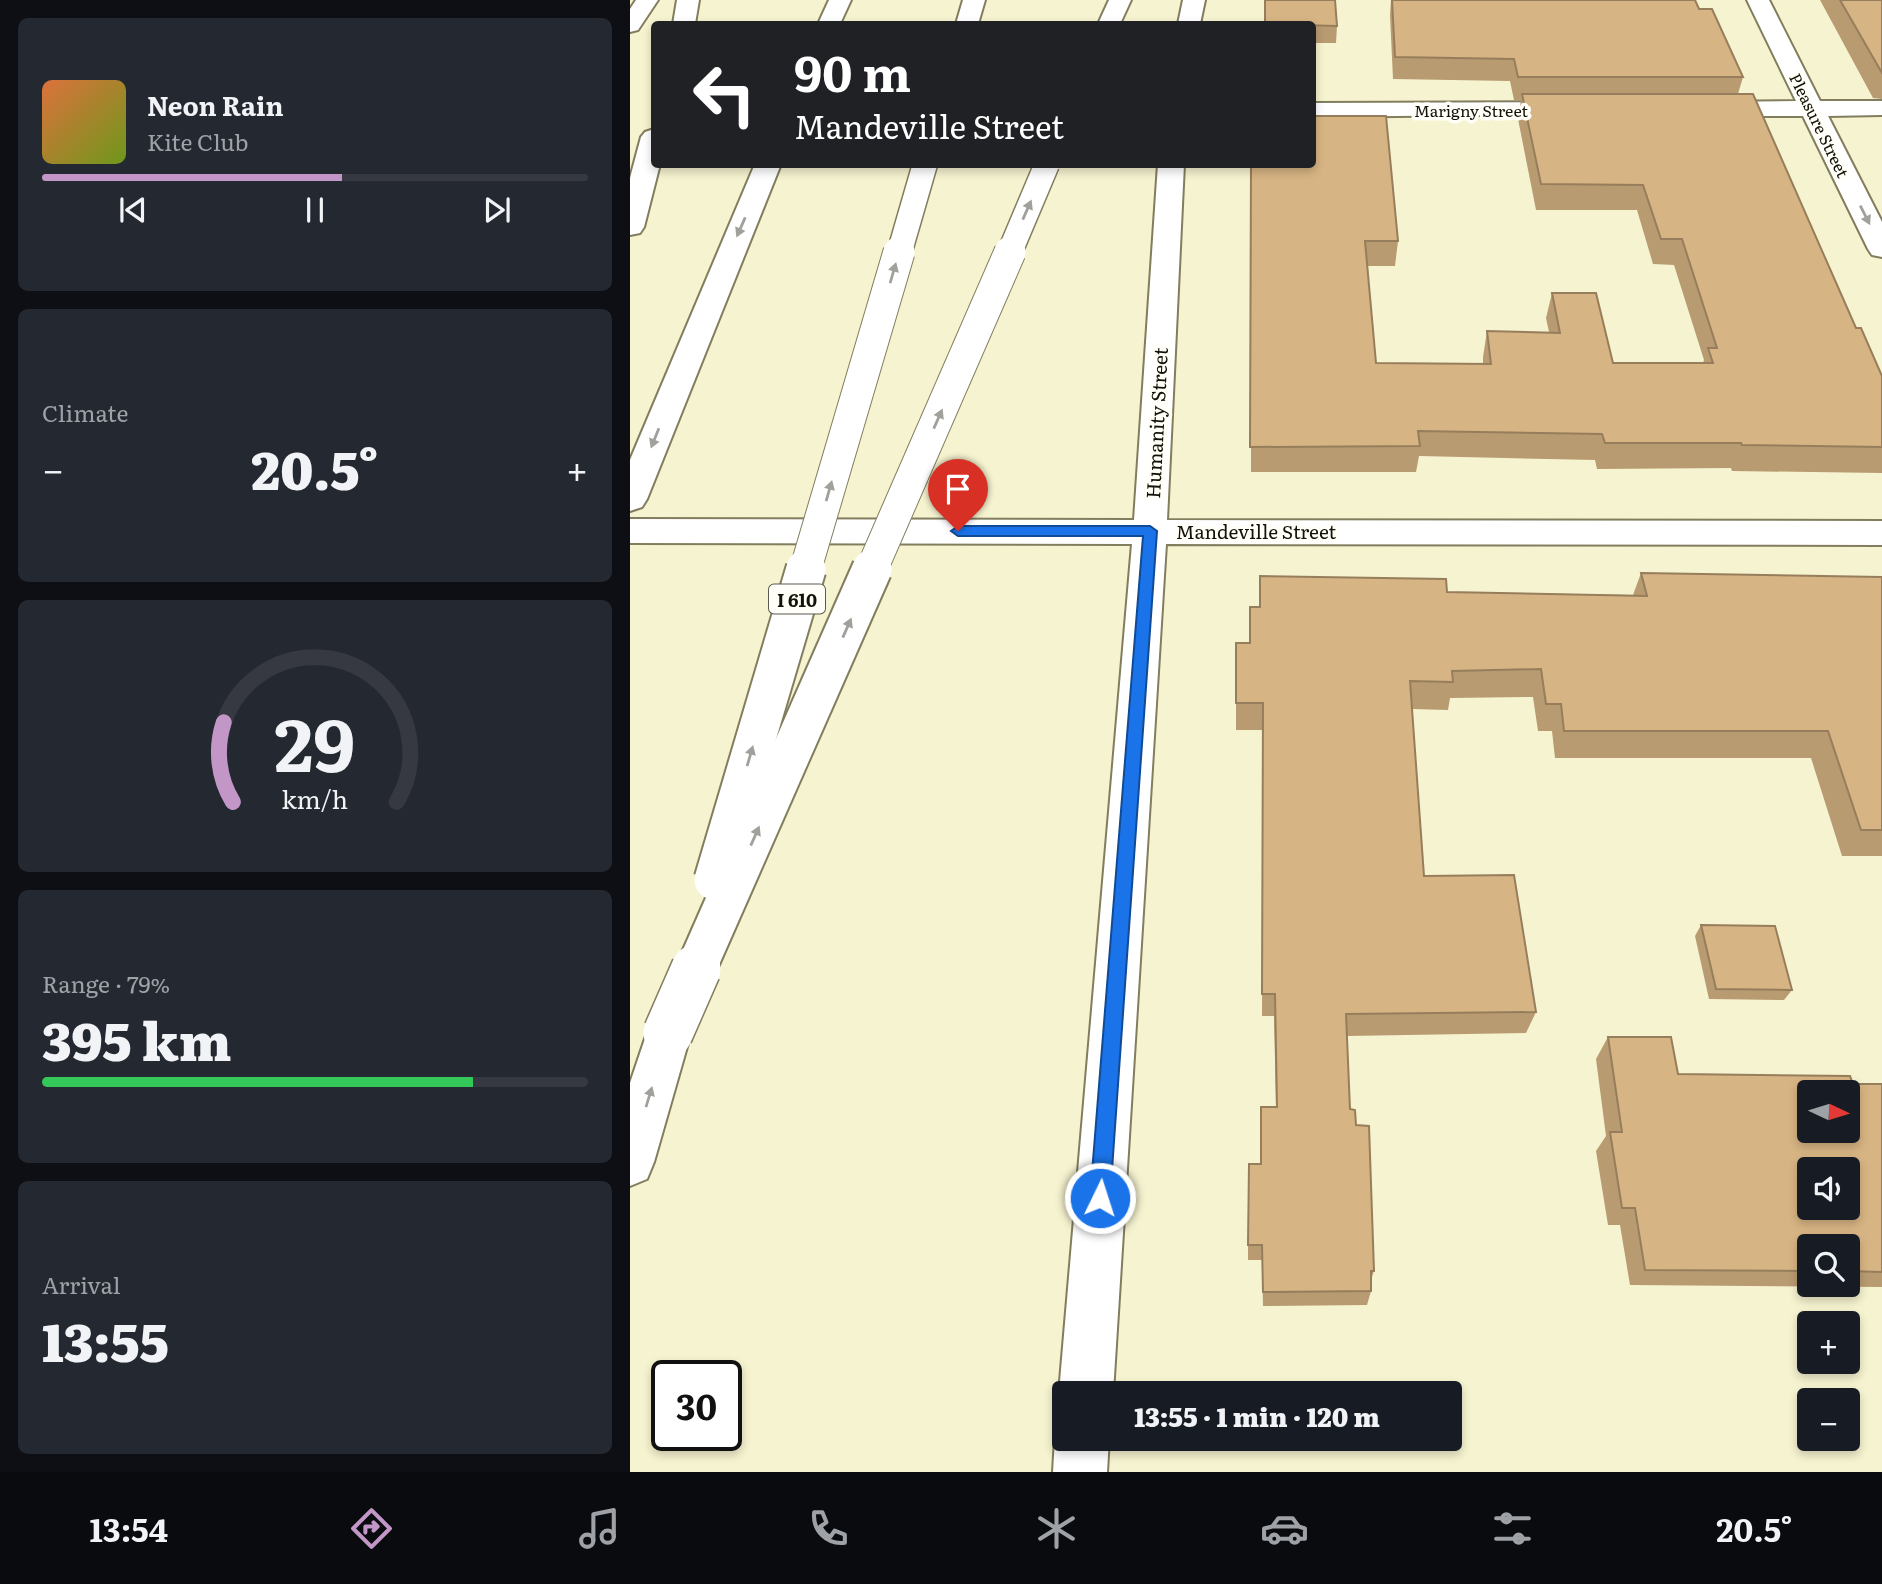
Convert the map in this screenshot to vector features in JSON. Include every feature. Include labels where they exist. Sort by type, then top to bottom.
[{"type":"main road","points":[[630,25],[647,0]]},
{"type":"main road","points":[[684,21],[688,0]]},
{"type":"main road","points":[[831,21],[840,0]]},
{"type":"main road","points":[[968,21],[974,0]]},
{"type":"main road","points":[[1190,21],[1194,0]]},
{"type":"main road","name":"Pleasure Street","points":[[1758,0],[1882,249]]},
{"type":"main road","points":[[1687,109],[1882,108]]},
{"type":"main road","name":"Marigny Street","points":[[1316,110],[1590,109]]},
{"type":"main road","points":[[630,227],[651,148]]},
{"type":"main road","points":[[630,499],[766,168]]},
{"type":"main road","name":"I 610","points":[[630,1162],[924,168]]},
{"type":"main road","points":[[668,1033],[1045,168]]},
{"type":"main road","name":"Humanity Street","points":[[1087,1381],[1150,531],[1171,168]]},
{"type":"main road","name":"Mandeville Street","points":[[630,531],[1882,533]]},
{"type":"main road","points":[[1080,1472],[1081,1451]]},
{"type":"building","points":[[1265,0],[1335,0],[1337,26],[1316,25],[1316,21],[1265,21]]},
{"type":"building","points":[[1392,0],[1695,0],[1699,9],[1712,9],[1743,77],[1518,77],[1514,59],[1395,57]]},
{"type":"building","points":[[1840,0],[1882,0],[1882,73]]},
{"type":"building","points":[[1522,94],[1753,94],[1856,328],[1861,328],[1882,376],[1882,447],[1605,443],[1602,434],[1418,431],[1420,446],[1250,447],[1251,168],[1316,168],[1316,116],[1386,116],[1398,241],[1365,241],[1376,363],[1491,364],[1487,331],[1560,333],[1552,293],[1596,293],[1613,363],[1713,363],[1708,348],[1717,348],[1682,239],[1661,239],[1643,185],[1541,184]]},
{"type":"building","points":[[1641,573],[1882,577],[1882,830],[1861,830],[1828,731],[1564,731],[1561,704],[1546,704],[1541,669],[1452,671],[1453,682],[1410,681],[1424,876],[1514,875],[1536,1012],[1346,1014],[1350,1109],[1355,1110],[1356,1125],[1369,1126],[1374,1271],[1371,1271],[1371,1291],[1263,1292],[1262,1245],[1248,1245],[1249,1164],[1261,1164],[1261,1107],[1277,1107],[1275,994],[1262,994],[1263,703],[1236,703],[1236,643],[1250,643],[1250,607],[1260,607],[1260,576],[1446,579],[1447,592],[1647,596]]},
{"type":"building","points":[[1701,925],[1775,926],[1792,990],[1716,989]]},
{"type":"building","points":[[1608,1037],[1671,1037],[1678,1074],[1850,1076],[1852,1080],[1797,1080],[1797,1143],[1860,1143],[1860,1084],[1882,1084],[1882,1272],[1860,1271],[1860,1234],[1797,1234],[1797,1271],[1645,1270],[1635,1208],[1622,1208],[1610,1132],[1622,1132]]},
{"type":"route","points":[[958,531],[1150,531],[1100,1198]]}]
